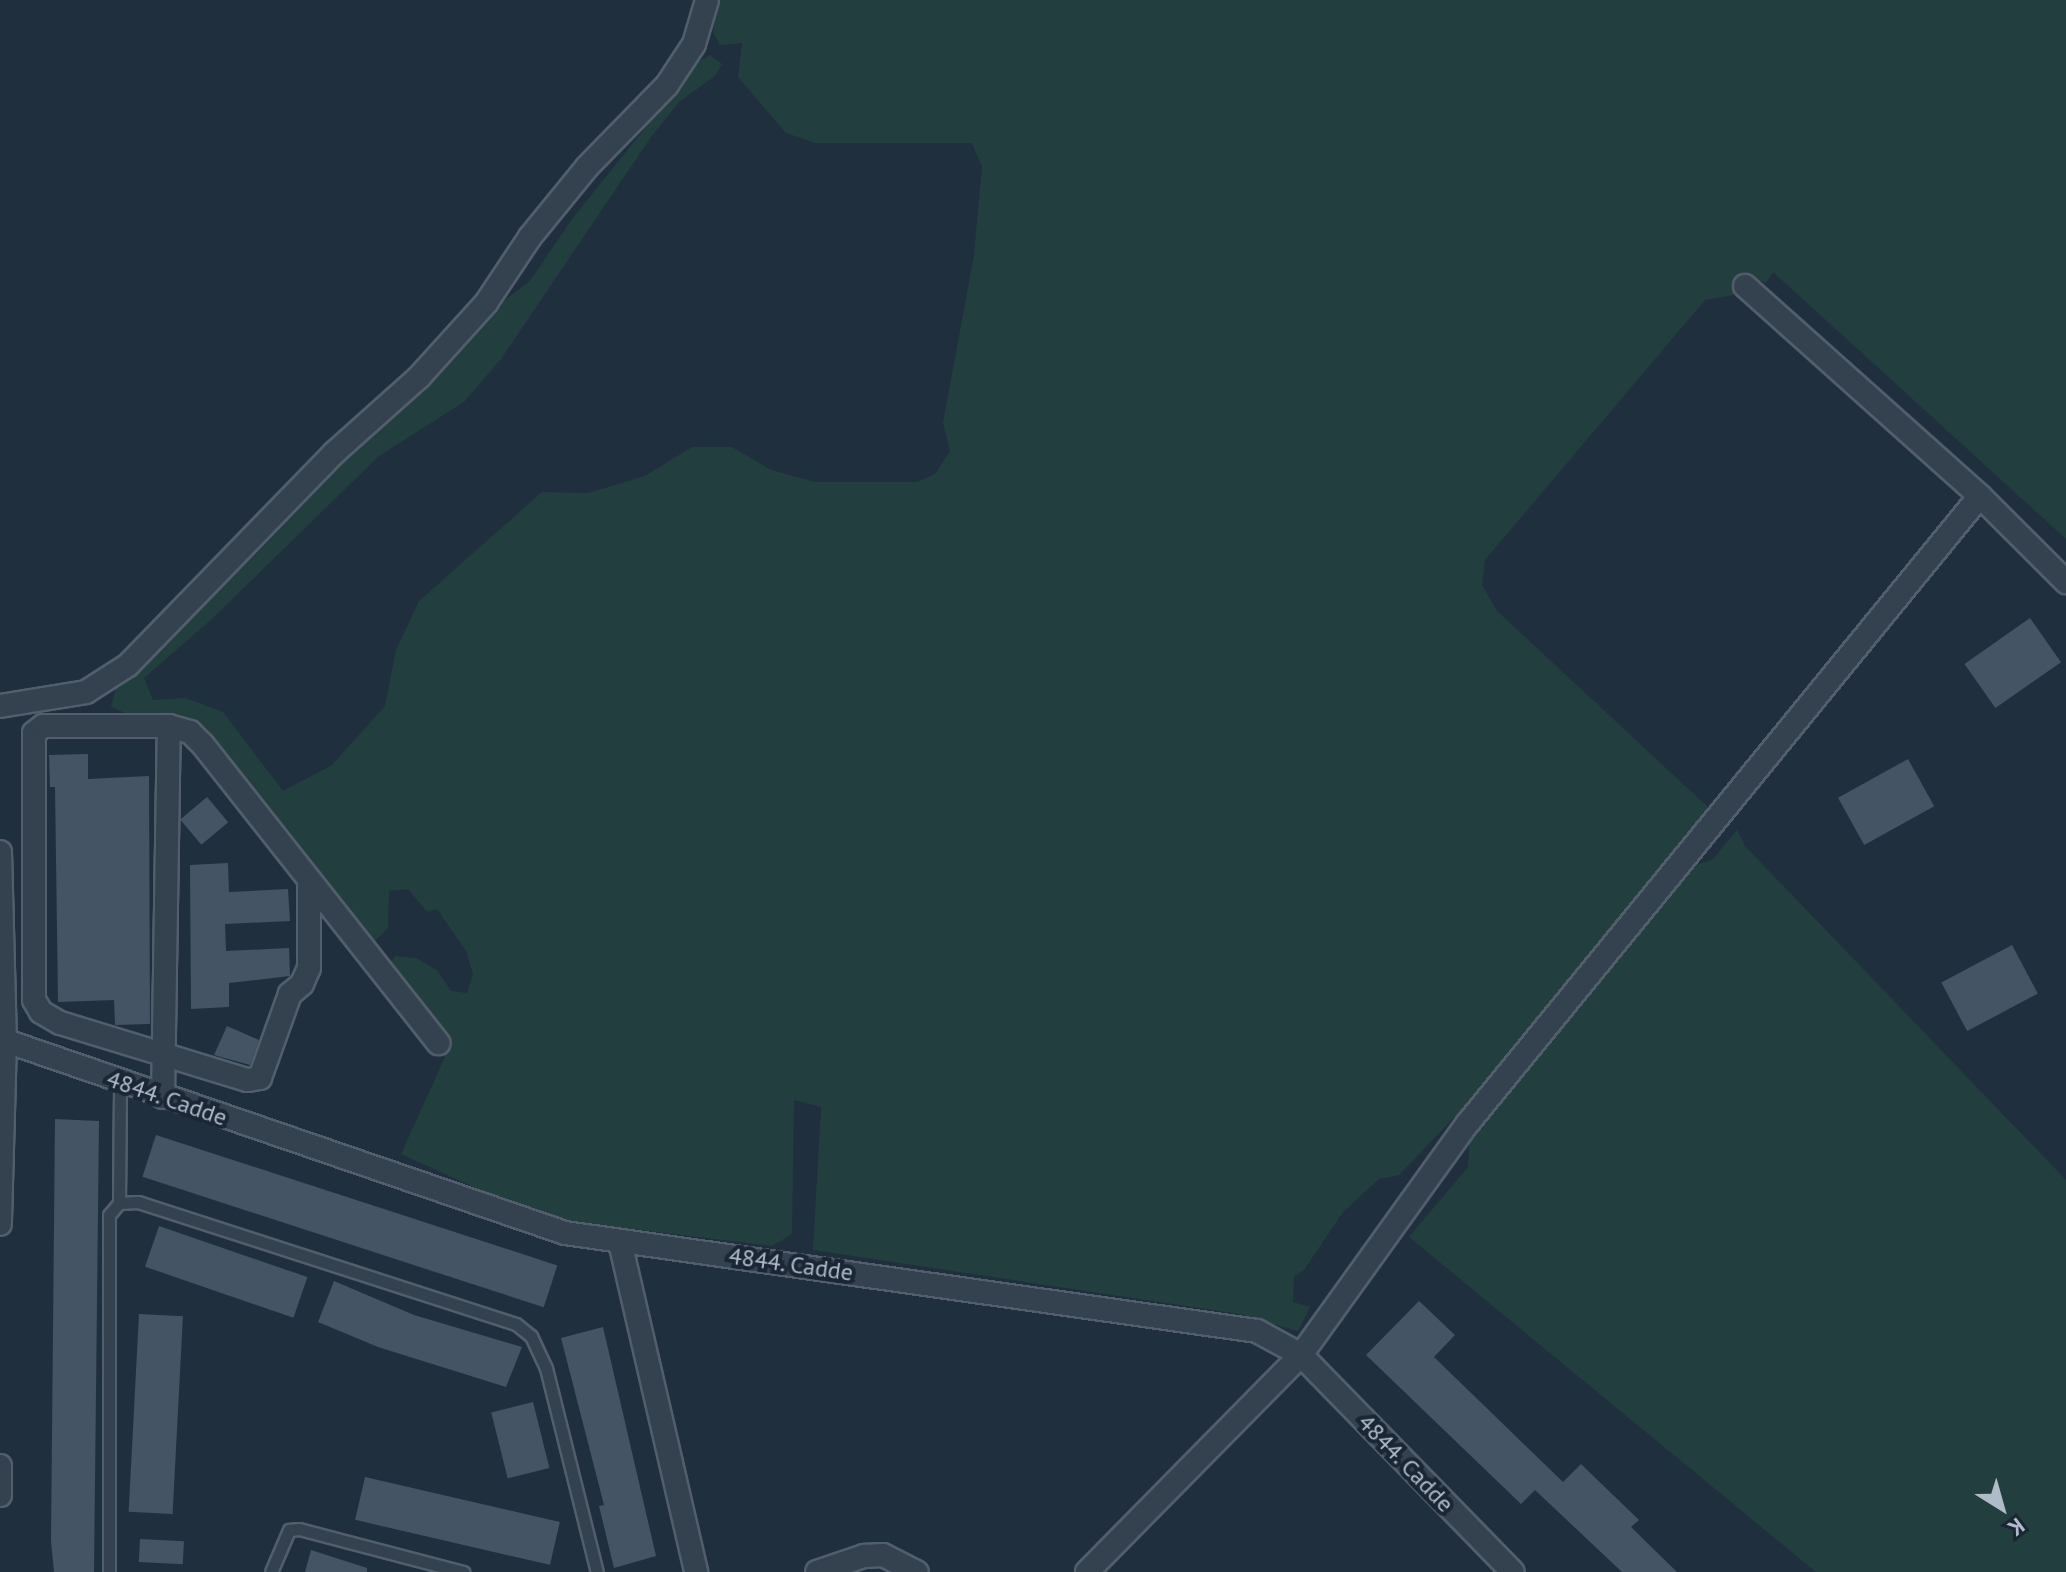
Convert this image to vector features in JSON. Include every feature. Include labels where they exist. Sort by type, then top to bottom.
[{"type":"street","points":[[0,706],[86,692],[128,665],[334,453],[419,377],[486,303],[587,167],[667,85],[694,44],[707,0]]},
{"type":"street","points":[[1745,286],[1980,496],[2066,582]]},
{"type":"street","points":[[1087,1572],[1301,1355],[1468,1123],[1980,496]]},
{"type":"street","points":[[309,880],[309,968],[302,984],[290,994],[260,1078],[247,1080],[60,1023],[41,1012],[34,1000],[30,741],[43,726],[169,726],[190,732],[203,745],[438,1043]]},
{"type":"street","points":[[163,1097],[169,726]]},
{"type":"street","points":[[0,852],[3,1040],[0,1224]]},
{"type":"street","name":"4844. Cadde","points":[[3,1040],[565,1233],[1224,1322],[1281,1341],[1301,1355],[1513,1572]]},
{"type":"street","points":[[620,1242],[696,1572]]},
{"type":"street","points":[[0,1466],[0,1495]]},
{"type":"street","points":[[817,1572],[864,1556],[883,1555],[917,1572]]},
{"type":"lane","points":[[109,1572],[109,1215],[119,1203],[120,1082]]},
{"type":"lane","points":[[119,1203],[138,1202],[516,1324],[531,1336],[546,1368],[597,1572]]},
{"type":"lane","points":[[271,1572],[289,1530],[299,1529],[463,1572]]},
{"type":"green space","points":[[718,0],[2066,0],[2066,539],[1773,272],[1766,283],[1741,273],[1734,295],[1705,300],[1485,560],[1482,585],[1497,611],[1710,809],[1516,1053],[1399,1175],[1379,1179],[1343,1212],[1304,1270],[1294,1277],[1293,1302],[1310,1307],[1298,1331],[1239,1314],[813,1250],[821,1107],[794,1100],[792,1234],[772,1246],[573,1222],[502,1200],[401,1154],[445,1057],[445,1039],[386,970],[395,956],[416,958],[437,970],[451,991],[467,993],[473,974],[466,951],[437,909],[427,912],[408,889],[389,891],[388,928],[373,943],[174,719],[126,714],[111,706],[117,685],[258,552],[485,315],[530,281],[572,219],[698,62],[710,55],[722,64],[715,76],[679,102],[651,137],[501,359],[464,402],[379,456],[213,618],[144,678],[153,700],[185,698],[223,712],[283,791],[332,765],[385,706],[396,650],[419,601],[542,492],[588,493],[645,476],[692,447],[732,447],[771,470],[815,482],[917,482],[935,474],[950,451],[943,423],[974,255],[982,167],[972,143],[815,143],[786,133],[738,77],[742,43],[720,45],[713,32]]},
{"type":"green space","points":[[1737,830],[1745,846],[2066,1180],[2066,1572],[1816,1572],[1409,1237],[1468,1167],[1469,1145],[1493,1112],[1694,866],[1713,859]]},
{"type":"building","points":[[2030,618],[2061,662],[1995,708],[1964,664]]},
{"type":"building","points":[[88,754],[88,779],[149,776],[150,1024],[115,1025],[114,1000],[58,1002],[55,787],[50,787],[49,755]]},
{"type":"building","points":[[1908,759],[1934,806],[1864,845],[1838,798]]},
{"type":"building","points":[[207,797],[228,822],[201,845],[180,819]]},
{"type":"building","points":[[228,863],[229,892],[288,889],[290,921],[225,924],[226,951],[289,948],[290,976],[229,983],[229,1007],[191,1009],[190,865]]},
{"type":"building","points":[[2012,945],[2038,994],[1967,1031],[1941,983]]},
{"type":"building","points":[[227,1026],[259,1040],[250,1065],[214,1055]]},
{"type":"building","points":[[55,1119],[99,1121],[94,1572],[54,1572],[51,1541]]},
{"type":"building","points":[[156,1135],[557,1265],[544,1307],[142,1177]]},
{"type":"building","points":[[159,1226],[307,1277],[293,1318],[145,1267]]},
{"type":"building","points":[[334,1281],[414,1315],[522,1347],[506,1387],[378,1347],[318,1322]]},
{"type":"building","points":[[1419,1301],[1455,1335],[1434,1357],[1563,1482],[1581,1464],[1639,1520],[1631,1527],[1677,1572],[1622,1572],[1535,1490],[1521,1504],[1366,1355]]},
{"type":"building","points":[[139,1314],[183,1316],[173,1514],[129,1512]]},
{"type":"building","points":[[603,1327],[656,1556],[614,1568],[599,1506],[604,1505],[561,1338]]},
{"type":"building","points":[[533,1402],[549,1468],[508,1478],[491,1412]]},
{"type":"building","points":[[365,1477],[560,1522],[550,1565],[355,1520]]},
{"type":"building","points":[[140,1539],[184,1541],[183,1564],[139,1562]]},
{"type":"building","points":[[311,1550],[367,1568],[367,1572],[305,1572]]}]
